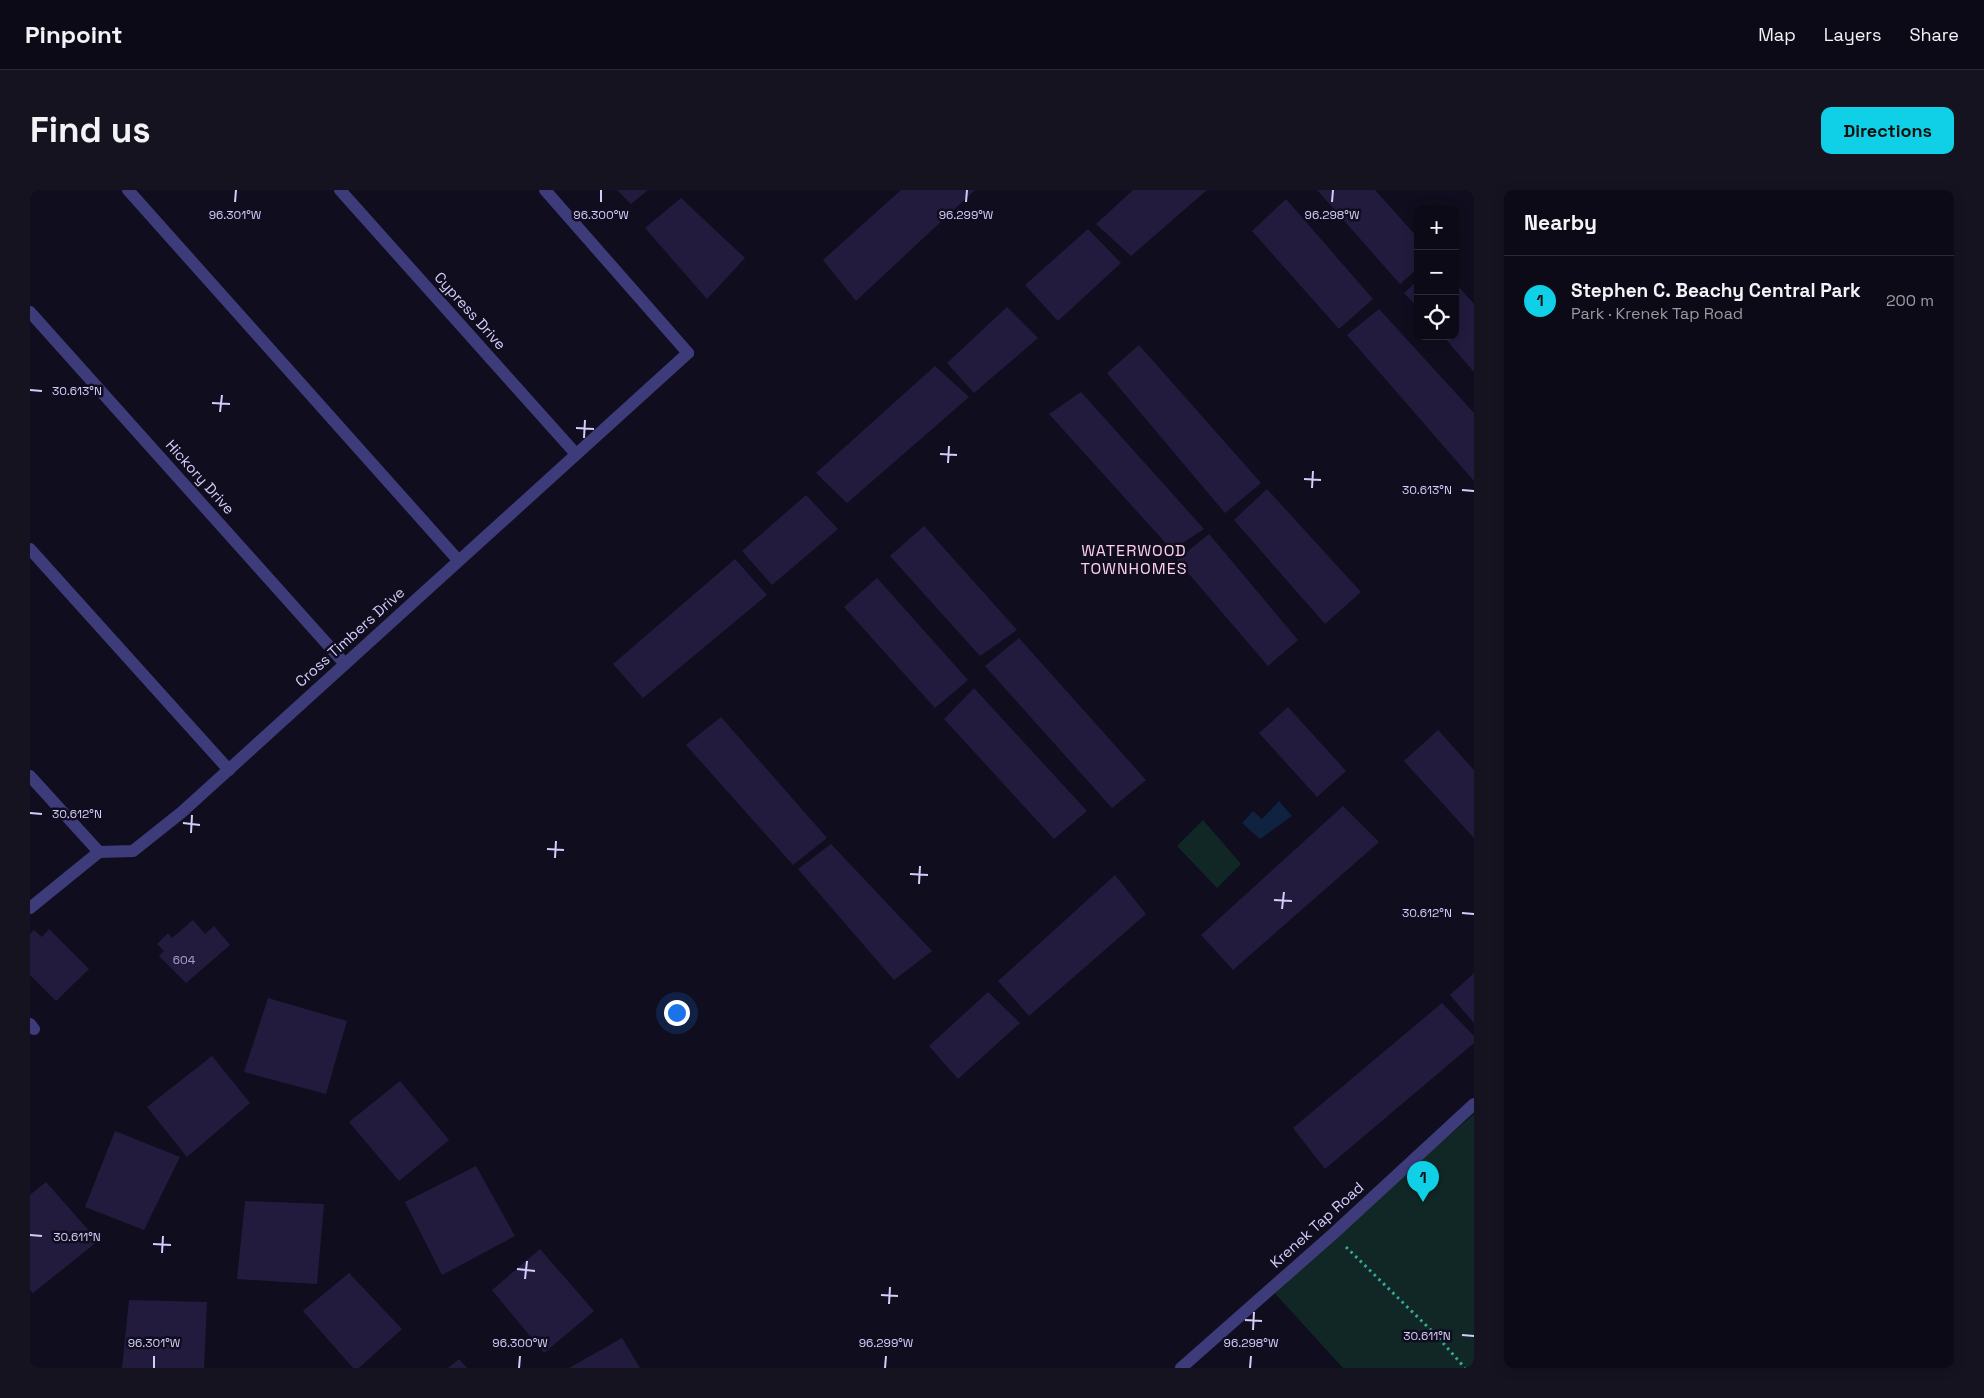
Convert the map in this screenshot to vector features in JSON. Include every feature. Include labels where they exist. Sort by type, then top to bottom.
[{"type":"street","points":[[128,190],[458,560]]},
{"type":"street","name":"Cypress Drive","points":[[340,190],[576,454]]},
{"type":"street","name":"Cross Timbers Drive","points":[[99,852],[133,851],[182,812],[688,353],[545,190]]},
{"type":"street","name":"Hickory Drive","points":[[30,312],[345,664]]},
{"type":"street","points":[[30,549],[229,770]]},
{"type":"street","points":[[30,776],[99,852],[30,908]]},
{"type":"street","name":"Krenek Tap Road","points":[[1181,1368],[1333,1234],[1474,1104]]},
{"type":"path","points":[[1333,1234],[1436,1335],[1465,1368]]},
{"type":"green space","points":[[1203,820],[1241,864],[1217,888],[1177,846]]},
{"type":"green space","points":[[1474,1114],[1474,1368],[1343,1368],[1271,1289]]},
{"type":"water","points":[[1279,801],[1292,816],[1260,839],[1242,823],[1253,811],[1262,819]]},
{"type":"building","points":[[617,190],[648,190],[631,204]]},
{"type":"building","points":[[901,190],[975,190],[856,301],[823,260]]},
{"type":"building","points":[[1133,190],[1207,190],[1131,256],[1096,224]]},
{"type":"building","points":[[1317,190],[1375,190],[1414,234],[1414,272],[1400,284]]},
{"type":"building","points":[[681,198],[745,258],[707,299],[645,228]]},
{"type":"building","points":[[1286,199],[1373,299],[1339,329],[1252,231]]},
{"type":"building","points":[[1088,229],[1121,263],[1058,321],[1025,285]]},
{"type":"building","points":[[1414,284],[1414,304],[1404,293]]},
{"type":"building","points":[[1459,287],[1474,304],[1474,372],[1446,340],[1459,340]]},
{"type":"building","points":[[1007,307],[1038,338],[974,393],[947,363]]},
{"type":"building","points":[[1379,309],[1474,413],[1474,481],[1347,335]]},
{"type":"building","points":[[1139,345],[1261,483],[1225,513],[1107,373]]},
{"type":"building","points":[[935,366],[969,397],[847,503],[816,473]]},
{"type":"building","points":[[1081,392],[1204,529],[1172,550],[1049,414]]},
{"type":"building","points":[[1267,489],[1361,592],[1325,624],[1234,520]]},
{"type":"building","points":[[806,495],[838,529],[772,585],[742,551]]},
{"type":"building","points":[[924,526],[1017,630],[980,656],[890,556]]},
{"type":"building","points":[[1209,534],[1298,640],[1268,666],[1177,560]]},
{"type":"building","points":[[735,559],[767,595],[643,698],[613,664]]},
{"type":"building","points":[[877,578],[968,680],[935,708],[844,607]]},
{"type":"building","points":[[1019,638],[1146,780],[1112,808],[985,666]]},
{"type":"building","points":[[974,688],[1087,811],[1054,839],[944,719]]},
{"type":"building","points":[[1288,707],[1346,771],[1317,797],[1259,733]]},
{"type":"building","points":[[721,717],[827,838],[793,865],[686,745]]},
{"type":"building","points":[[1438,730],[1474,770],[1474,838],[1404,761]]},
{"type":"building","points":[[1343,806],[1379,842],[1233,970],[1201,935]]},
{"type":"building","points":[[831,844],[932,951],[894,980],[798,869]]},
{"type":"building","points":[[1115,875],[1146,914],[1029,1016],[998,981]]},
{"type":"building","points":[[193,920],[205,934],[214,926],[230,945],[186,983],[159,956],[164,951],[157,944],[168,933],[172,938]]},
{"type":"building","points":[[49,929],[89,969],[56,1001],[30,975],[30,934],[34,930],[42,937]]},
{"type":"building","points":[[1474,973],[1474,1023],[1450,995]]},
{"type":"building","points":[[988,992],[1020,1023],[958,1079],[929,1046]]},
{"type":"building","points":[[268,998],[347,1021],[326,1094],[244,1072]]},
{"type":"building","points":[[1442,1003],[1474,1036],[1474,1043],[1325,1169],[1293,1128]]},
{"type":"building","points":[[212,1056],[250,1103],[187,1157],[147,1107]]},
{"type":"building","points":[[400,1081],[449,1140],[399,1181],[349,1122]]},
{"type":"building","points":[[115,1131],[180,1157],[144,1230],[85,1207]]},
{"type":"building","points":[[476,1166],[515,1236],[442,1275],[405,1202]]},
{"type":"building","points":[[46,1182],[98,1241],[33,1293],[30,1290],[30,1195]]},
{"type":"building","points":[[245,1201],[324,1204],[317,1284],[237,1279]]},
{"type":"building","points":[[540,1249],[594,1311],[544,1353],[492,1290]]},
{"type":"building","points":[[349,1273],[402,1329],[359,1368],[353,1368],[303,1311]]},
{"type":"building","points":[[129,1300],[207,1302],[204,1368],[122,1368]]},
{"type":"building","points":[[622,1338],[640,1368],[569,1368]]},
{"type":"building","points":[[459,1359],[467,1368],[448,1368]]},
{"type":"place","name":"Stephen C. Beachy Central Park","points":[[1423,1202]]},
{"type":"district","name":"WATERWOOD TOWNHOMES","points":[[1134,559]]}]
